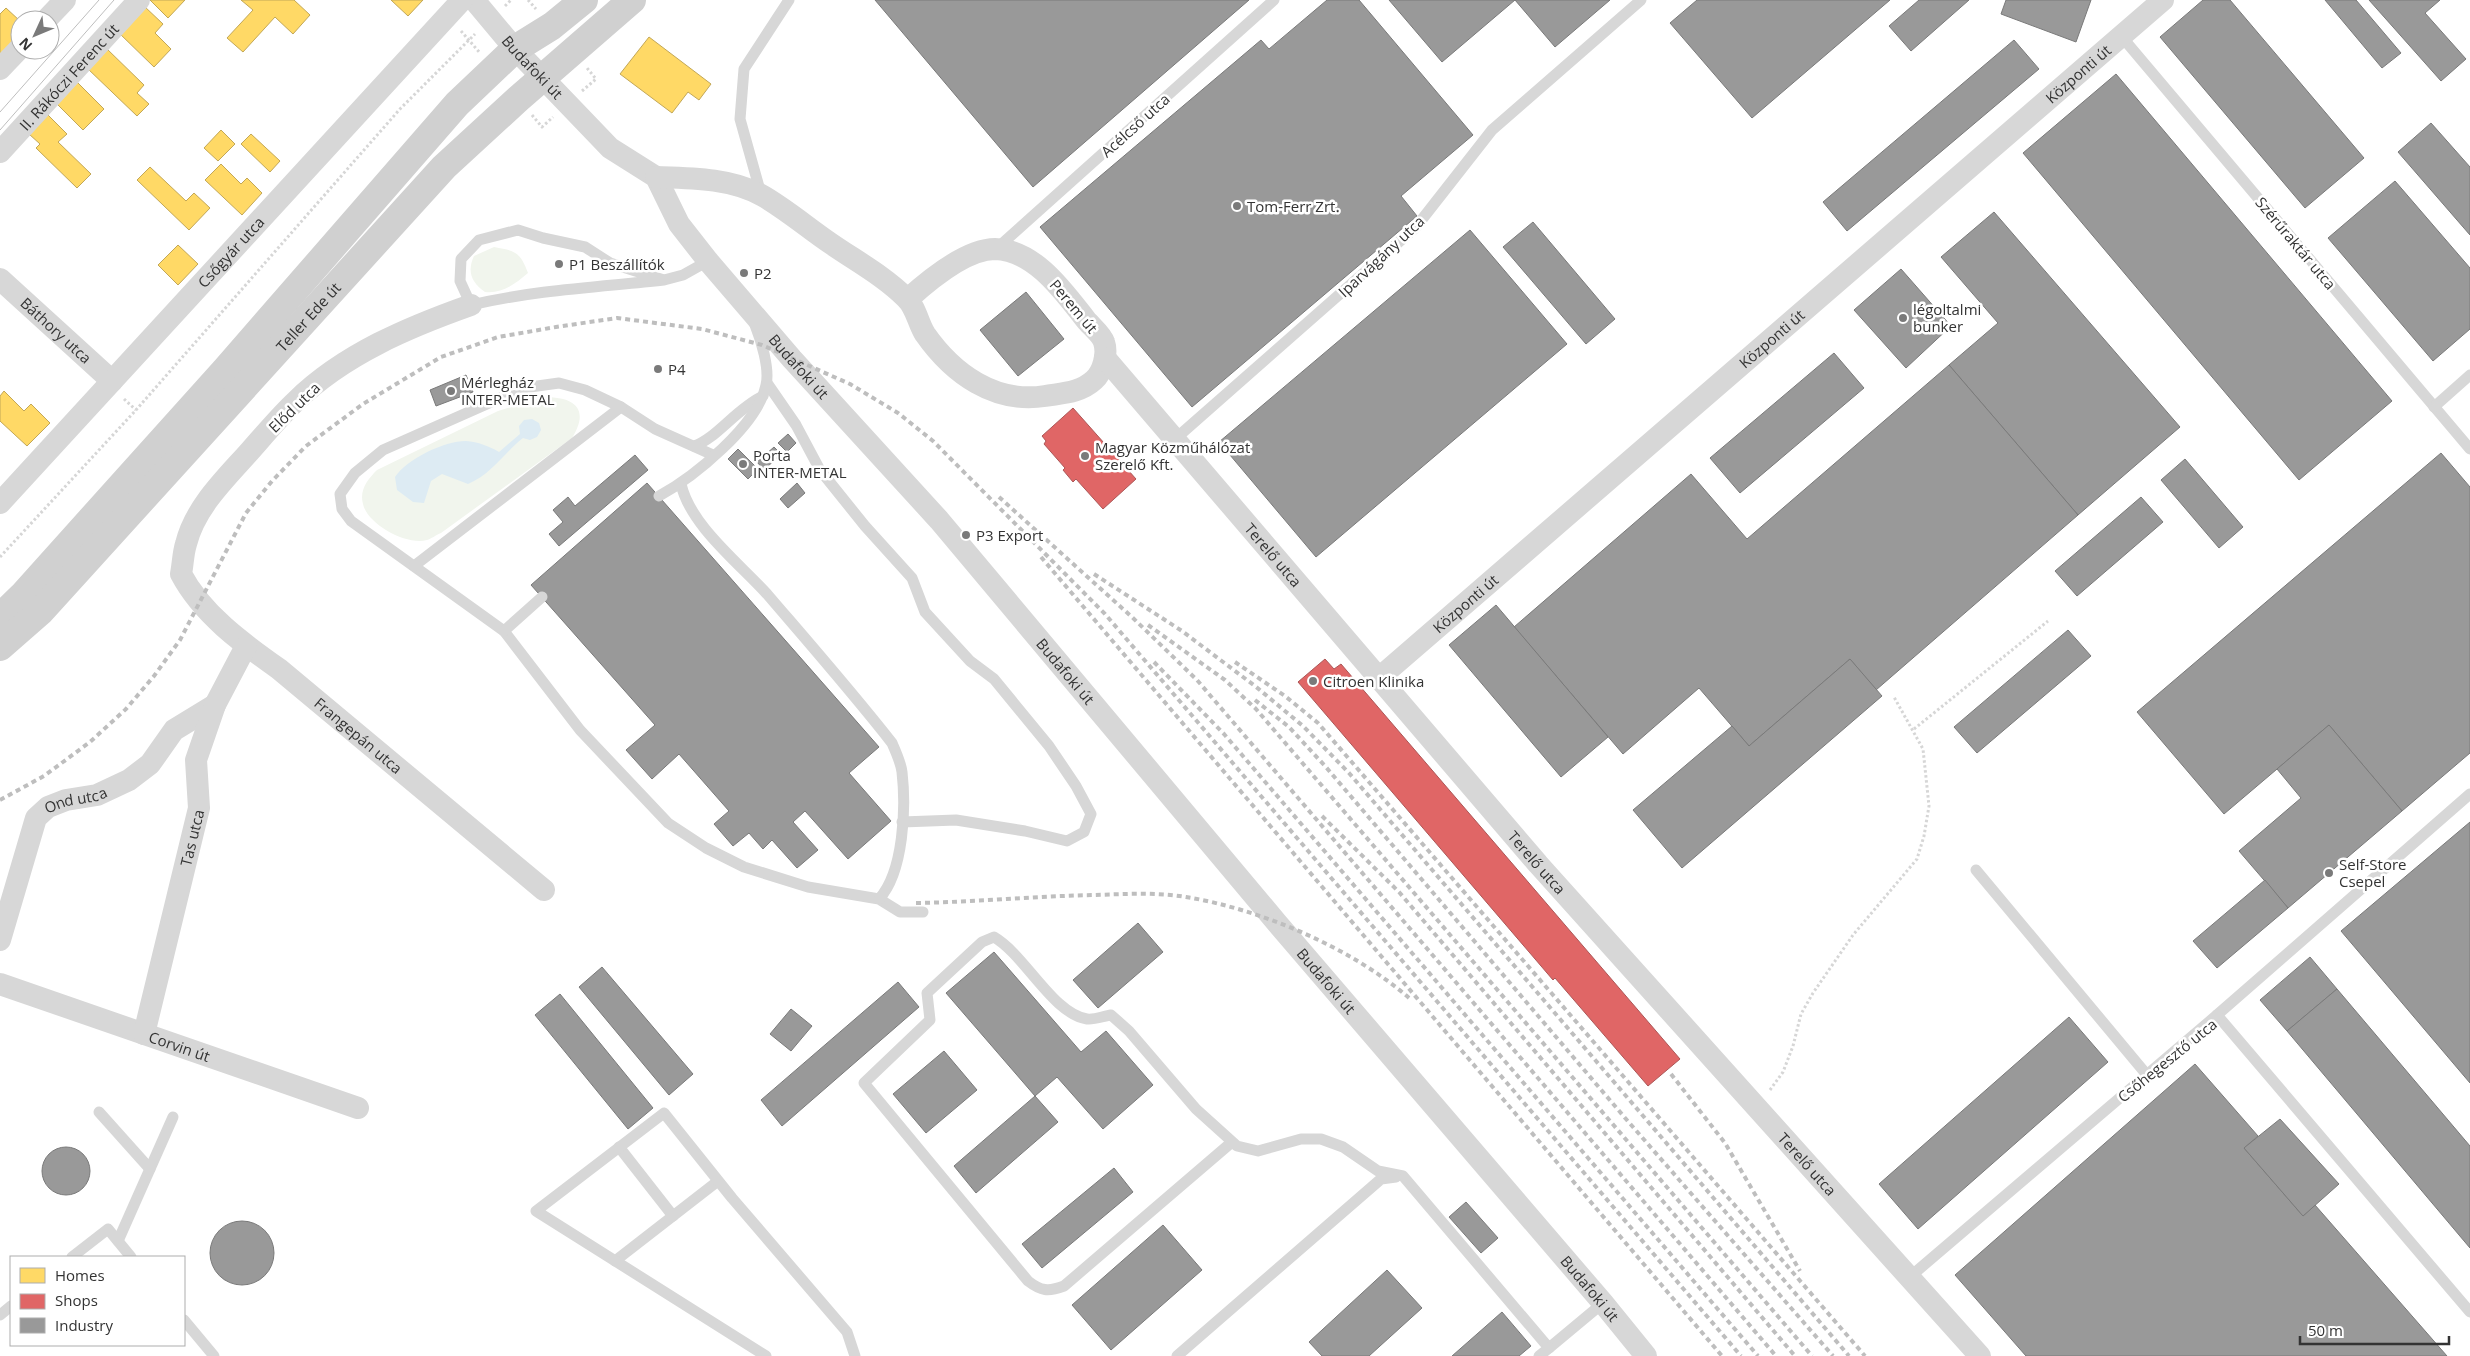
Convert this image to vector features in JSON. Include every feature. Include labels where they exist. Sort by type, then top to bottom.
[{"type":"main road","name":"Teller Ede út","points":[[0,617],[22,596],[226,369],[457,104],[515,49],[552,26],[584,0]]},
{"type":"main road","name":"Teller Ede út","points":[[0,647],[40,612],[444,167],[542,77],[632,0]]},
{"type":"street","points":[[56,10],[65,0]]},
{"type":"street","name":"II. Rákóczi Ferenc út","points":[[0,152],[139,0]]},
{"type":"street","name":"Csőgyár utca","points":[[0,503],[462,0]]},
{"type":"street","name":"Budafoki út","points":[[474,0],[515,49],[610,148],[656,177],[679,224],[708,261],[939,520],[1277,923],[1603,1303],[1646,1356]]},
{"type":"street","name":"Központi út","points":[[1379,678],[2163,0]]},
{"type":"street","points":[[0,69],[10,58]]},
{"type":"street","points":[[656,177],[718,181],[761,195],[870,269],[908,299],[925,333],[950,362],[972,380],[1002,396],[1030,398],[1077,391],[1094,380],[1100,372],[1105,358]]},
{"type":"street","points":[[908,299],[947,268],[979,253],[996,249]]},
{"type":"street","name":"Perem út","points":[[996,249],[1020,255],[1046,273],[1104,341],[1105,358]]},
{"type":"street","name":"Báthory utca","points":[[0,279],[112,380]]},
{"type":"street","name":"Előd utca","points":[[181,574],[186,543],[198,515],[218,486],[297,400],[332,372],[374,345],[428,320],[471,305]]},
{"type":"street","name":"Terelő utca","points":[[1105,358],[1538,864],[1756,1109],[1911,1276],[1980,1356]]},
{"type":"street","name":"Frangepán utca","points":[[181,574],[200,603],[246,646],[279,669],[544,890]]},
{"type":"street","name":"Tas utca","points":[[144,1034],[198,808],[196,760],[215,705],[246,646]]},
{"type":"street","name":"Ond utca","points":[[0,940],[36,818],[48,807],[66,800],[98,795],[129,780],[150,764],[174,730],[215,705]]},
{"type":"street","name":"Corvin út","points":[[0,984],[358,1108]]},
{"type":"lane","points":[[761,195],[740,118],[744,69],[789,0]]},
{"type":"lane","name":"Acélcső utca","points":[[996,249],[1274,0]]},
{"type":"lane","name":"Iparvágány utca","points":[[1174,440],[1416,227],[1492,130],[1640,0]]},
{"type":"lane","name":"Szérűraktár utca","points":[[2122,37],[2470,449]]},
{"type":"lane","points":[[664,280],[610,263],[585,247],[543,238],[518,230],[479,240],[461,259],[460,281],[471,305],[504,297],[585,286],[664,280],[683,275],[708,261]]},
{"type":"lane","points":[[751,311],[762,345],[767,383],[796,425],[820,470],[865,526],[912,578],[926,612],[970,661],[994,679],[1043,739],[1076,786],[1090,814],[1084,832],[1067,841],[1025,831],[956,820],[902,822]]},
{"type":"lane","points":[[2434,406],[2470,375]]},
{"type":"lane","points":[[713,455],[655,429],[621,406],[585,390],[559,383],[523,388],[383,450],[355,473],[340,494],[342,509],[351,521],[504,631],[580,730],[668,823],[706,848],[744,867],[808,887],[879,899],[900,912],[923,912]]},
{"type":"lane","points":[[659,496],[681,484],[746,425],[767,383]]},
{"type":"lane","points":[[694,446],[704,443],[747,404],[762,396]]},
{"type":"lane","points":[[414,566],[621,406]]},
{"type":"lane","points":[[681,484],[684,497],[699,521],[766,594],[892,743],[902,771],[902,822],[895,869],[886,891],[879,899]]},
{"type":"lane","points":[[504,631],[542,597]]},
{"type":"lane","points":[[2217,1015],[2470,794]]},
{"type":"lane","points":[[1976,870],[2147,1075]]},
{"type":"lane","points":[[1232,1142],[1064,1286],[1052,1291],[1040,1291],[1028,1281],[864,1083],[930,1020],[927,993],[982,942],[994,937],[1007,945],[1061,1006],[1087,1019],[1110,1015],[1129,1031],[1196,1109],[1237,1146],[1258,1151],[1301,1138],[1321,1139],[1343,1147],[1378,1171],[1403,1176],[1548,1348]]},
{"type":"lane","name":"Csőhegesztő utca","points":[[1911,1276],[2217,1015],[2470,1312]]},
{"type":"lane","points":[[99,1112],[150,1169]]},
{"type":"lane","points":[[766,1356],[536,1211],[664,1113],[718,1181],[848,1332],[855,1356]]},
{"type":"lane","points":[[118,1241],[173,1117]]},
{"type":"lane","points":[[620,1147],[673,1216]]},
{"type":"lane","points":[[1177,1356],[1381,1179],[1403,1176]]},
{"type":"lane","points":[[615,1261],[718,1181]]},
{"type":"lane","points":[[73,1256],[108,1229],[130,1256]]},
{"type":"lane","points":[[1539,1356],[1603,1303]]},
{"type":"lane","points":[[185,1321],[214,1356]]},
{"type":"path","points":[[0,557],[136,410],[400,109],[490,20]]},
{"type":"path","points":[[1914,729],[2048,621]]},
{"type":"path","points":[[1756,1109],[1782,1072],[1793,1046],[1801,1014],[1812,993],[1853,935],[1917,859],[1924,836],[1929,806],[1923,750],[1914,729],[1894,697]]},
{"type":"shaded area","points":[[494,247],[512,251],[520,257],[528,273],[503,290],[485,292],[476,284],[472,276],[472,261],[474,256]]},
{"type":"shaded area","points":[[544,397],[564,399],[576,407],[580,419],[572,438],[441,533],[427,540],[409,540],[389,532],[366,512],[362,499],[363,489],[377,470],[498,411]]},
{"type":"shaded area","points":[[532,419],[539,423],[541,430],[537,437],[530,440],[523,438],[491,469],[476,480],[468,484],[442,474],[431,481],[424,503],[413,502],[397,490],[395,477],[408,464],[427,452],[447,444],[466,441],[475,442],[499,452],[520,434],[519,426],[524,420]]},
{"type":"building: Homes","points":[[150,0],[185,0],[168,18]]},
{"type":"building: Homes","points":[[241,0],[294,0],[310,15],[293,34],[275,17],[243,52],[227,38],[253,10]]},
{"type":"building: Homes","points":[[391,0],[423,0],[408,16]]},
{"type":"building: Homes","points":[[144,6],[163,24],[155,33],[171,49],[154,67],[118,32]]},
{"type":"building: Homes","points":[[6,8],[10,12],[10,50],[0,58],[0,14]]},
{"type":"building: Homes","points":[[649,37],[711,84],[699,100],[688,92],[672,113],[620,74]]},
{"type":"building: Homes","points":[[106,48],[144,85],[137,93],[149,104],[137,116],[87,68]]},
{"type":"building: Homes","points":[[75,80],[104,109],[83,130],[54,101]]},
{"type":"building: Homes","points":[[48,115],[67,134],[58,142],[91,174],[77,188],[36,148],[40,144],[29,134]]},
{"type":"building: Homes","points":[[221,130],[235,144],[218,161],[204,148]]},
{"type":"building: Homes","points":[[251,134],[280,161],[270,172],[241,144]]},
{"type":"building: Homes","points":[[221,164],[241,184],[247,178],[262,193],[242,215],[205,180]]},
{"type":"building: Homes","points":[[150,167],[186,201],[194,193],[210,208],[189,230],[137,180]]},
{"type":"building: Homes","points":[[178,245],[198,264],[178,285],[158,265]]},
{"type":"building: Homes","points":[[4,391],[24,411],[31,404],[50,423],[27,446],[0,421],[0,396]]},
{"type":"building: Shops","name":"Magyar Közműhálózat Szerelő Kft.","points":[[1073,408],[1136,479],[1103,509],[1076,479],[1073,482],[1063,470],[1065,468],[1044,444],[1046,441],[1042,436]]},
{"type":"building: Shops","points":[[1325,659],[1334,669],[1341,664],[1680,1059],[1648,1086],[1555,978],[1553,980],[1298,682]]},
{"type":"building: Industry","points":[[875,0],[1249,0],[1033,187]]},
{"type":"building: Industry","name":"Tom-Ferr Zrt.","points":[[1327,0],[1359,0],[1473,135],[1401,196],[1417,216],[1192,407],[1040,227],[1261,40],[1269,49]]},
{"type":"building: Industry","points":[[1389,0],[1515,0],[1442,62]]},
{"type":"building: Industry","points":[[1515,0],[1610,0],[1555,47]]},
{"type":"building: Industry","points":[[1697,0],[1890,0],[1752,118],[1670,23]]},
{"type":"building: Industry","points":[[1919,0],[1969,0],[1911,51],[1889,26]]},
{"type":"building: Industry","points":[[2006,0],[2091,0],[2076,42],[2001,14]]},
{"type":"building: Industry","points":[[2203,0],[2230,0],[2364,158],[2305,208],[2160,37]]},
{"type":"building: Industry","points":[[2325,0],[2356,0],[2401,53],[2382,68]]},
{"type":"building: Industry","points":[[2369,0],[2440,0],[2425,13],[2466,59],[2441,81]]},
{"type":"building: Industry","points":[[2014,40],[2039,69],[1847,231],[1823,202]]},
{"type":"building: Industry","points":[[2116,74],[2392,401],[2299,480],[2023,153]]},
{"type":"building: Industry","points":[[2431,123],[2470,167],[2470,235],[2398,152]]},
{"type":"building: Industry","points":[[2395,181],[2470,268],[2470,329],[2433,361],[2328,238]]},
{"type":"building: Industry","points":[[1994,212],[2180,427],[2078,515],[1949,365],[1998,323],[1941,257]]},
{"type":"building: Industry","points":[[1533,222],[1615,319],[1586,344],[1503,247]]},
{"type":"building: Industry","points":[[1470,230],[1567,344],[1316,557],[1219,442]]},
{"type":"building: Industry","name":"légoltalmi bunker","points":[[1901,269],[1951,326],[1906,368],[1854,310]]},
{"type":"building: Industry","points":[[1026,292],[1064,339],[1018,376],[980,330]]},
{"type":"building: Industry","points":[[1834,353],[1864,388],[1740,493],[1710,458]]},
{"type":"building: Industry","points":[[1949,365],[2078,515],[1876,690],[1850,659],[1749,746],[1699,688],[1623,754],[1514,627],[1691,474],[1747,539]]},
{"type":"building: Industry","name":"Mérlegház INTER-METAL","points":[[466,375],[473,392],[436,406],[430,390]]},
{"type":"building: Industry","points":[[788,434],[796,443],[787,452],[778,443]]},
{"type":"building: Industry","points":[[774,447],[781,454],[764,470],[757,462]]},
{"type":"building: Industry","name":"Porta INTER-METAL","points":[[738,449],[758,469],[748,479],[728,459]]},
{"type":"building: Industry","points":[[2441,453],[2470,487],[2470,753],[2402,811],[2329,725],[2224,814],[2137,712]]},
{"type":"building: Industry","points":[[635,455],[648,470],[559,546],[549,534],[563,522],[553,510],[568,497],[575,506]]},
{"type":"building: Industry","points":[[2185,459],[2243,527],[2219,548],[2161,480]]},
{"type":"building: Industry","points":[[647,483],[879,747],[849,773],[891,821],[848,859],[805,811],[793,822],[818,850],[797,868],[772,840],[763,849],[749,833],[733,846],[714,824],[729,811],[679,754],[652,779],[626,750],[655,725],[531,585]]},
{"type":"building: Industry","points":[[797,483],[805,493],[788,508],[780,499]]},
{"type":"building: Industry","points":[[2141,497],[2163,522],[2077,596],[2055,571]]},
{"type":"building: Industry","points":[[1496,605],[1608,737],[1561,777],[1449,645]]},
{"type":"building: Industry","points":[[2068,630],[2091,656],[1977,753],[1954,727]]},
{"type":"building: Industry","points":[[1850,659],[1882,696],[1682,868],[1633,810],[1732,726],[1749,746]]},
{"type":"building: Industry","points":[[2329,725],[2402,811],[2288,908],[2239,851],[2301,798],[2277,769]]},
{"type":"building: Industry","points":[[2470,822],[2470,1083],[2341,931]]},
{"type":"building: Industry","points":[[2265,880],[2288,908],[2217,968],[2193,941]]},
{"type":"building: Industry","points":[[1138,923],[1163,952],[1098,1008],[1073,980]]},
{"type":"building: Industry","points":[[994,952],[1081,1052],[1106,1031],[1153,1085],[1103,1129],[1057,1077],[1035,1096],[946,993]]},
{"type":"building: Industry","points":[[2310,957],[2337,989],[2287,1031],[2260,1000]]},
{"type":"building: Industry","points":[[602,967],[693,1074],[669,1095],[579,987]]},
{"type":"building: Industry","points":[[898,982],[919,1007],[782,1126],[761,1100]]},
{"type":"building: Industry","points":[[2337,989],[2470,1146],[2470,1248],[2287,1031]]},
{"type":"building: Industry","points":[[560,994],[653,1108],[628,1129],[535,1015]]},
{"type":"building: Industry","points":[[791,1009],[812,1026],[791,1051],[770,1034]]},
{"type":"building: Industry","points":[[2069,1017],[2108,1062],[1918,1229],[1879,1184]]},
{"type":"building: Industry","points":[[944,1051],[977,1090],[926,1133],[893,1094]]},
{"type":"building: Industry","points":[[2195,1064],[2258,1136],[2244,1148],[2303,1216],[2315,1205],[2447,1356],[2026,1356],[1955,1275]]},
{"type":"building: Industry","points":[[1035,1096],[1058,1122],[976,1193],[954,1166]]},
{"type":"building: Industry","points":[[2280,1119],[2339,1184],[2303,1216],[2244,1148]]},
{"type":"building: Industry","points":[[66,1147],[75,1149],[83,1154],[88,1162],[90,1171],[88,1180],[83,1188],[75,1193],[66,1195],[57,1193],[49,1188],[44,1180],[42,1171],[44,1162],[49,1154],[57,1149]]},
{"type":"building: Industry","points":[[1114,1168],[1133,1192],[1042,1268],[1022,1244]]},
{"type":"building: Industry","points":[[1466,1202],[1498,1238],[1481,1253],[1449,1217]]},
{"type":"building: Industry","points":[[242,1221],[260,1227],[268,1235],[274,1253],[268,1271],[260,1279],[242,1285],[224,1279],[216,1271],[210,1253],[216,1235],[224,1227]]},
{"type":"building: Industry","points":[[1163,1225],[1202,1270],[1111,1350],[1072,1305]]},
{"type":"building: Industry","points":[[1387,1270],[1422,1308],[1369,1356],[1322,1356],[1309,1342]]},
{"type":"building: Industry","points":[[1502,1312],[1531,1346],[1519,1356],[1452,1356]]},
{"type":"tram line","points":[[0,112],[99,0]]},
{"type":"tram line","points":[[0,130],[114,0]]},
{"type":"railway","points":[[0,800],[44,776],[90,742],[126,709],[154,676],[180,640],[246,513],[272,481],[306,446],[363,404],[441,357],[498,337],[617,318],[702,329],[762,345],[850,384],[898,413],[933,441],[1105,614],[1741,1356]]},
{"type":"railway","points":[[999,497],[1133,618],[1197,680],[1776,1356]]},
{"type":"railway","points":[[1041,557],[1722,1356]]},
{"type":"railway","points":[[1094,574],[1182,631],[1255,686],[1303,726],[1349,773],[1849,1356]]},
{"type":"railway","points":[[1148,625],[1225,680],[1256,709],[1812,1356]]},
{"type":"railway","points":[[1154,662],[1224,734],[1758,1356]]},
{"type":"railway","points":[[1235,662],[1285,696],[1318,723],[1865,1356]]},
{"type":"railway","points":[[1255,700],[1289,727],[1325,766],[1626,1119],[1833,1356]]},
{"type":"railway","points":[[1322,816],[1399,892],[1795,1356]]},
{"type":"railway","points":[[916,903],[1129,894],[1163,894],[1186,897],[1244,911],[1304,933],[1361,963],[1409,998]]},
{"type":"railway","points":[[1671,1074],[1725,1143],[1800,1271]]},
{"type":"place","name":"Tom-Ferr Zrt.","points":[[1237,206]]},
{"type":"place","name":"P1 Beszállítók","points":[[559,264]]},
{"type":"place","name":"P2","points":[[744,273]]},
{"type":"place","name":"légoltalmi bunker","points":[[1903,318]]},
{"type":"place","name":"P4","points":[[658,369]]},
{"type":"place","name":"Mérlegház INTER-METAL","points":[[451,391]]},
{"type":"place","name":"Magyar Közműhálózat Szerelő Kft.","points":[[1085,456]]},
{"type":"place","name":"Porta INTER-METAL","points":[[743,464]]},
{"type":"place","name":"P3 Export","points":[[966,535]]},
{"type":"place","name":"Citroen Klinika","points":[[1313,681]]},
{"type":"place","name":"Self-Store Csepel","points":[[2329,873]]}]
